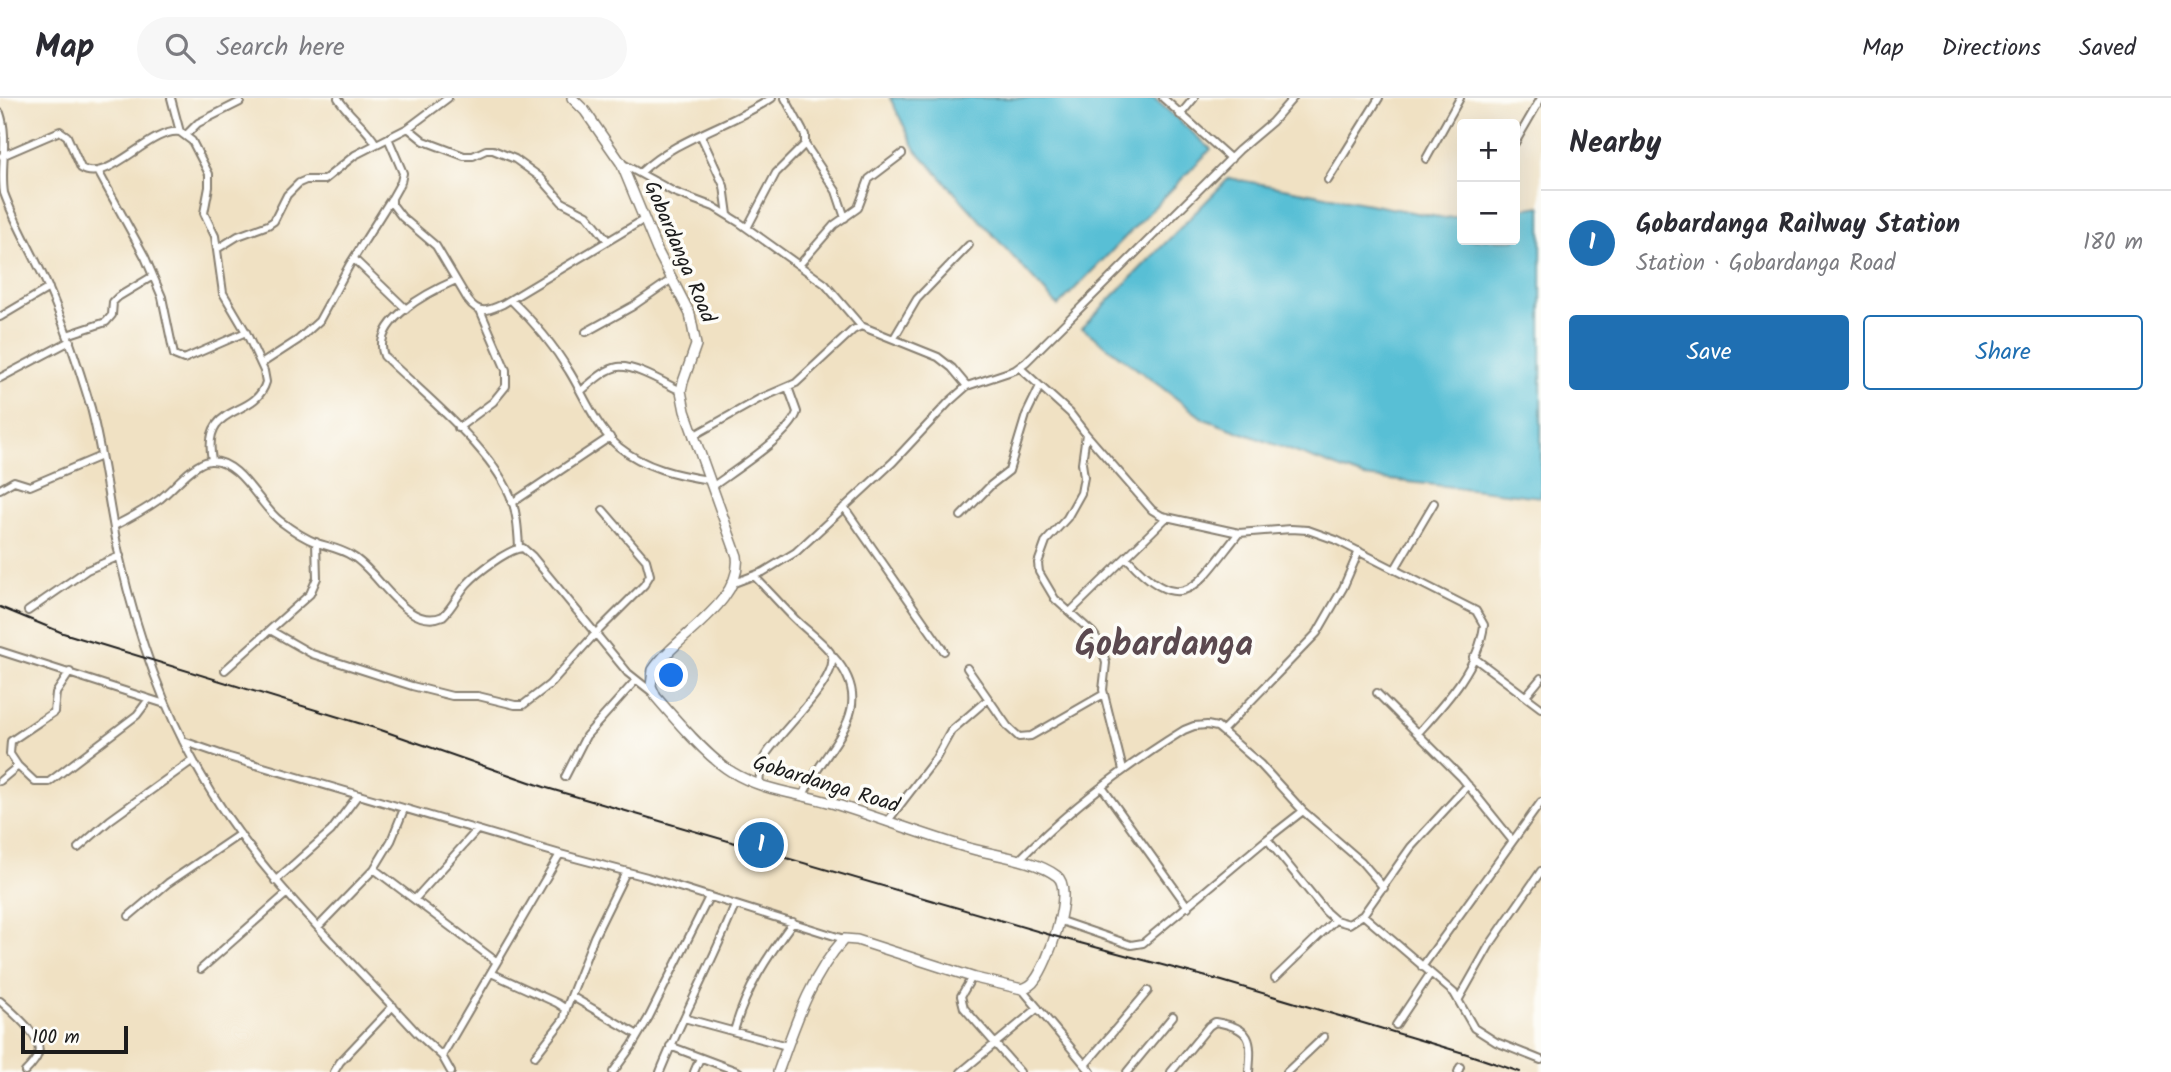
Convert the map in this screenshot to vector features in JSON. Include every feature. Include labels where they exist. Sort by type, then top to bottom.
[{"type":"main road","name":"Gobardanga Road","points":[[572,98],[585,111],[621,163],[643,220],[686,302],[696,345],[681,391]]},
{"type":"main road","points":[[652,692],[650,678],[656,665],[702,620],[734,583],[738,566],[737,556],[693,436],[681,391]]},
{"type":"main road","name":"Gobardanga Road","points":[[652,692],[724,767],[740,777],[933,838],[1018,860],[1050,871],[1061,879],[1064,895],[1042,969],[1030,986],[1023,989]]},
{"type":"main road","points":[[778,1072],[813,983],[844,939],[864,942],[1023,989]]},
{"type":"street","points":[[171,98],[183,133],[200,154],[209,174],[204,214],[215,236],[223,293],[246,332],[266,377],[265,387],[258,395],[214,428],[209,443],[212,460]]},
{"type":"street","points":[[338,98],[345,109],[364,125],[376,144]]},
{"type":"street","points":[[217,249],[238,236],[274,221],[287,195],[299,183],[306,180],[324,180],[347,161],[408,128],[448,98]]},
{"type":"street","points":[[640,173],[658,156],[748,113],[772,98]]},
{"type":"street","points":[[785,98],[805,135],[805,144],[836,191],[845,218]]},
{"type":"street","points":[[1163,98],[1231,159]]},
{"type":"street","points":[[1181,115],[1194,98]]},
{"type":"street","points":[[734,583],[780,563],[796,552],[919,437],[941,410],[967,386],[1018,367],[1115,276],[1231,159],[1272,122],[1293,98]]},
{"type":"street","points":[[1328,180],[1379,98]]},
{"type":"street","points":[[1426,159],[1460,98]]},
{"type":"street","points":[[1520,134],[1541,98]]},
{"type":"street","points":[[2,156],[60,131],[67,136],[81,167],[86,171],[98,171],[167,133],[183,133],[240,102]]},
{"type":"street","points":[[0,113],[4,133],[4,193],[49,288],[92,413],[138,632],[165,704],[194,760],[240,834],[275,881],[442,1056],[451,1072]]},
{"type":"street","points":[[408,128],[424,141],[464,156],[493,150],[515,159],[540,177],[562,202],[587,215],[608,241]]},
{"type":"street","points":[[701,136],[724,186],[727,215]]},
{"type":"street","points":[[261,364],[298,340],[319,321],[392,198],[403,173],[388,138]]},
{"type":"street","points":[[747,228],[776,173],[805,144]]},
{"type":"street","points":[[800,264],[825,234],[861,204],[869,179],[902,154]]},
{"type":"street","points":[[621,163],[674,192],[727,215],[825,284],[861,326],[938,357],[952,368],[967,386]]},
{"type":"street","points":[[98,171],[145,257],[165,307],[173,350],[178,358],[191,356],[246,332]]},
{"type":"street","points":[[392,198],[394,209],[436,246],[474,308],[481,312],[506,370],[506,386],[493,402],[458,428]]},
{"type":"street","points":[[481,312],[511,300],[643,220]]},
{"type":"street","points":[[894,338],[916,299],[969,245]]},
{"type":"street","points":[[354,259],[406,309]]},
{"type":"street","points":[[0,378],[68,338],[107,322],[112,315],[113,302],[118,297],[153,276]]},
{"type":"street","points":[[586,332],[633,306],[672,279]]},
{"type":"street","points":[[456,280],[421,296],[406,309],[380,342],[384,356],[484,455],[513,503],[518,524],[519,547]]},
{"type":"street","points":[[0,317],[49,288]]},
{"type":"street","points":[[511,300],[549,342],[610,437],[629,454],[657,468],[710,483],[766,447],[792,424],[797,412],[788,387]]},
{"type":"street","points":[[693,436],[759,399],[788,387],[809,373],[853,330],[861,326]]},
{"type":"street","points":[[581,391],[605,373],[619,367],[640,372],[681,391]]},
{"type":"street","points":[[1018,367],[1070,413],[1152,510],[1167,517],[1239,533],[1308,530],[1395,569],[1464,604],[1482,618],[1483,630],[1473,657],[1455,689],[1419,733]]},
{"type":"street","points":[[961,516],[1009,471],[1027,415],[1040,386]]},
{"type":"street","points":[[1086,434],[1081,492],[1068,519],[1046,541],[1038,563],[1039,572],[1050,593],[1093,633],[1100,643],[1106,663],[1104,694],[1123,770]]},
{"type":"street","points":[[513,503],[610,437]]},
{"type":"street","points":[[0,489],[14,481],[30,486],[101,456]]},
{"type":"street","points":[[114,526],[160,499],[198,466],[212,460],[232,467],[270,513],[294,531],[354,557],[407,611],[431,620],[443,616],[472,579],[519,547]]},
{"type":"street","points":[[1395,569],[1434,503]]},
{"type":"street","points":[[844,508],[944,652]]},
{"type":"street","points":[[270,630],[312,654],[412,686],[439,694],[478,696],[523,705],[549,685],[650,575],[646,560],[603,510]]},
{"type":"street","points":[[1070,612],[1167,517]]},
{"type":"street","points":[[1127,558],[1157,586],[1177,593],[1197,583],[1239,533]]},
{"type":"street","points":[[225,670],[299,605],[315,586],[316,542]]},
{"type":"street","points":[[519,547],[527,551],[636,680],[652,692]]},
{"type":"street","points":[[1222,731],[1317,633],[1343,588],[1359,551]]},
{"type":"street","points":[[28,611],[87,570],[120,556]]},
{"type":"street","points":[[754,576],[831,654],[847,674],[851,684],[852,707],[844,731],[811,779],[803,796]]},
{"type":"street","points":[[0,651],[165,704]]},
{"type":"street","points":[[760,784],[760,770],[765,755],[828,675],[832,667],[831,654]]},
{"type":"street","points":[[1473,657],[1541,708]]},
{"type":"street","points":[[967,668],[1015,735],[1024,738],[1104,694]]},
{"type":"street","points":[[70,673],[56,693],[52,715],[15,737],[9,744],[10,754],[18,766],[35,782],[49,782],[137,715],[149,698]]},
{"type":"street","points":[[1526,696],[1541,678]]},
{"type":"street","points":[[565,777],[586,736],[636,680]]},
{"type":"street","points":[[1377,694],[1419,733],[1468,785],[1512,840]]},
{"type":"street","points":[[887,822],[936,758],[951,731],[988,699]]},
{"type":"street","points":[[1018,860],[1123,770],[1194,726],[1217,727],[1260,764],[1303,811],[1361,861],[1384,888]]},
{"type":"street","points":[[183,741],[229,757],[626,872],[844,939]]},
{"type":"street","points":[[78,848],[110,820],[194,760]]},
{"type":"street","points":[[0,781],[18,766]]},
{"type":"street","points":[[1267,839],[1335,920],[1349,924],[1363,915],[1419,837],[1468,785]]},
{"type":"street","points":[[1102,787],[1188,907]]},
{"type":"street","points":[[275,881],[331,831],[358,795]]},
{"type":"street","points":[[1422,967],[1541,802]]},
{"type":"street","points":[[318,927],[374,869],[391,841],[404,809]]},
{"type":"street","points":[[1058,920],[1136,945],[1154,935],[1303,811]]},
{"type":"street","points":[[415,899],[477,830]]},
{"type":"street","points":[[130,916],[168,883],[240,834]]},
{"type":"street","points":[[442,1056],[560,854]]},
{"type":"street","points":[[374,869],[497,962]]},
{"type":"street","points":[[1459,999],[1489,946],[1541,871]]},
{"type":"street","points":[[536,1056],[564,1019],[594,937],[626,872]]},
{"type":"street","points":[[201,969],[286,894]]},
{"type":"street","points":[[613,1072],[638,1035],[709,897]]},
{"type":"street","points":[[660,1072],[670,1046],[714,959],[735,905]]},
{"type":"street","points":[[1363,915],[1459,999],[1469,1023],[1479,1033],[1541,1060]]},
{"type":"street","points":[[1275,978],[1335,920]]},
{"type":"street","points":[[734,1031],[741,1006],[763,963],[793,922]]},
{"type":"street","points":[[491,973],[566,1009]]},
{"type":"street","points":[[1396,1025],[1430,974]]},
{"type":"street","points":[[972,976],[961,996],[961,1002],[968,1015],[996,1042],[1020,1072]]},
{"type":"street","points":[[1023,989],[1091,1072]]},
{"type":"street","points":[[1085,1065],[1148,991]]},
{"type":"street","points":[[571,996],[638,1035]]},
{"type":"street","points":[[0,1001],[38,1042],[37,1057],[25,1072]]},
{"type":"street","points":[[334,1072],[340,1062],[393,1006]]},
{"type":"street","points":[[962,1072],[1038,1008]]},
{"type":"street","points":[[1127,1072],[1173,1016]]},
{"type":"street","points":[[684,1018],[788,1046]]},
{"type":"street","points":[[1171,1072],[1209,1026],[1216,1022],[1238,1028],[1248,1035],[1251,1047],[1249,1072]]},
{"type":"street","points":[[1287,1072],[1324,1037]]},
{"type":"street","points":[[670,1046],[739,1072]]},
{"type":"street","points":[[694,1072],[701,1058]]},
{"type":"water","points":[[890,98],[1154,98],[1211,149],[1058,306],[916,150]]},
{"type":"water","points":[[1229,178],[1444,218],[1457,217],[1457,245],[1520,245],[1520,209],[1541,206],[1541,497],[1364,477],[1204,419],[1082,328]]},
{"type":"railway","points":[[0,607],[63,633],[378,729],[547,788],[1054,936],[1222,981],[1520,1072]]},
{"type":"place","name":"Gobardanga Railway Station","points":[[761,845]]},
{"type":"district","name":"Gobardanga","points":[[1164,646]]}]
